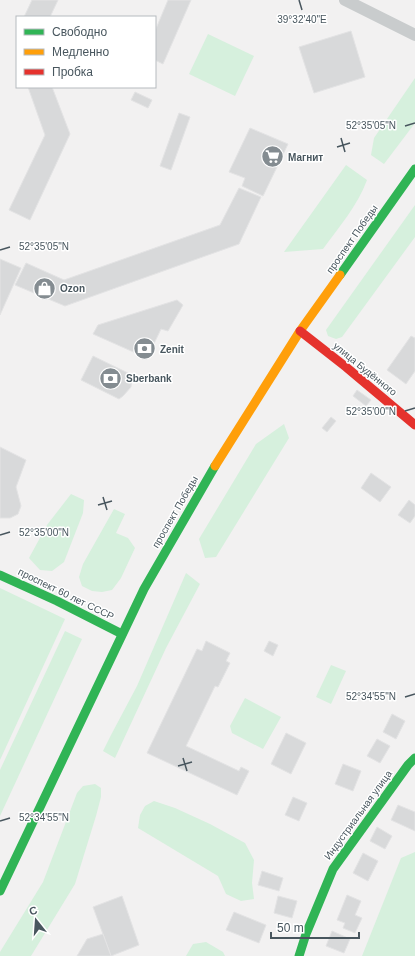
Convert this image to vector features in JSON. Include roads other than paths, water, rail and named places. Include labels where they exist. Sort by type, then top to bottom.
[{"type":"main road","name":"проспект Победы","points":[[0,891],[144,589],[214,467],[300,331],[415,170]]},
{"type":"main road","name":"улица Будённого","points":[[300,331],[346,367],[415,425]]},
{"type":"main road","name":"проспект 60 лет СССР","points":[[0,575],[57,601],[122,634]]},
{"type":"main road","name":"Индустриальная улица","points":[[300,956],[306,934],[333,869],[408,765],[415,758]]},
{"type":"street","points":[[345,0],[415,35]]},
{"type":"place","name":"Магнит","points":[[272,157]]},
{"type":"place","name":"Ozon","points":[[45,288]]},
{"type":"place","name":"Zenit","points":[[145,349]]},
{"type":"place","name":"Sberbank","points":[[110,378]]}]
